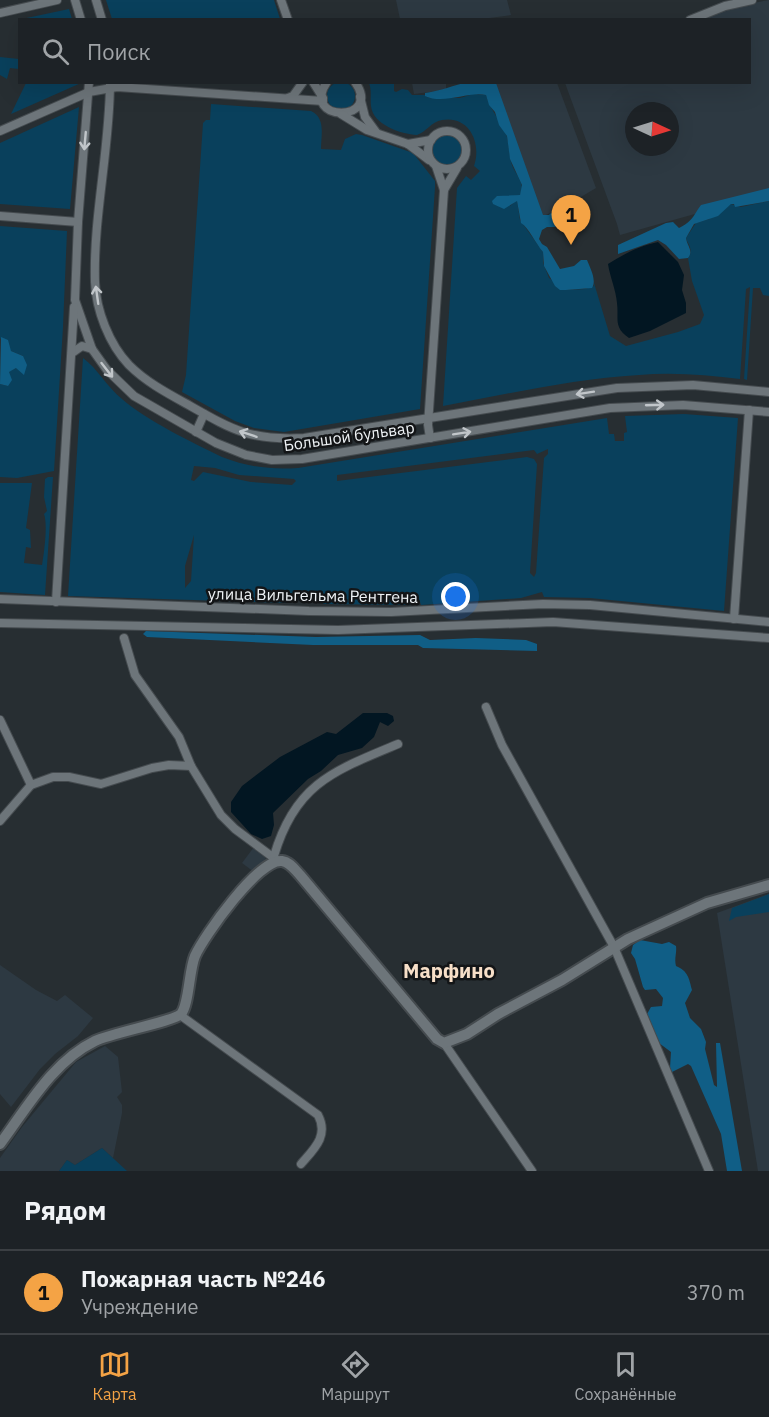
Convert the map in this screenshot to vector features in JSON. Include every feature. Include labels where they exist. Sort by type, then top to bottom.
[{"type":"street","points":[[0,13],[57,0]]},
{"type":"street","points":[[75,0],[80,18]]},
{"type":"street","points":[[96,0],[101,18]]},
{"type":"street","points":[[281,0],[287,18]]},
{"type":"street","points":[[694,18],[723,3],[753,0]]},
{"type":"street","name":"Большой бульвар","points":[[89,84],[78,222],[75,300],[92,348],[118,383],[134,396],[216,443],[246,455],[272,460],[302,459],[610,408],[683,405],[769,412]]},
{"type":"street","points":[[286,99],[293,96],[302,84]]},
{"type":"street","points":[[314,84],[332,111],[363,128],[408,144],[434,164],[447,170],[458,166]]},
{"type":"street","points":[[323,99],[326,84]]},
{"type":"street","points":[[356,84],[365,117],[377,134]]},
{"type":"street","points":[[0,130],[110,85],[286,99],[323,99]]},
{"type":"street","name":"Большой бульвар","points":[[110,85],[95,283],[99,306],[107,329],[128,363],[145,379],[204,414],[242,432],[257,437],[278,439],[323,435],[617,388],[653,385],[693,385],[769,392]]},
{"type":"street","points":[[341,114],[355,109],[360,95]]},
{"type":"street","points":[[408,144],[431,140],[445,131],[460,136],[466,146],[465,158],[444,190]]},
{"type":"street","points":[[430,438],[429,417],[444,190],[428,152],[431,140]]},
{"type":"street","points":[[0,216],[78,222]]},
{"type":"street","points":[[56,602],[75,300]]},
{"type":"street","points":[[72,353],[82,346],[92,348]]},
{"type":"street","points":[[734,619],[749,410]]},
{"type":"street","points":[[196,432],[204,414]]},
{"type":"street","name":"улица Вильгельма Рентгена","points":[[0,599],[391,612],[550,604],[590,605],[769,622]]},
{"type":"street","name":"улица Вильгельма Рентгена","points":[[0,623],[338,630],[553,622],[769,638]]},
{"type":"street","points":[[124,638],[135,675],[179,737],[191,766],[221,815],[235,829],[276,859],[292,866],[437,1040],[444,1043],[532,1171]]},
{"type":"street","points":[[486,707],[502,745],[614,947],[709,1171]]},
{"type":"street","points":[[0,720],[31,785]]},
{"type":"street","points":[[0,1144],[57,1069],[81,1049],[94,1041],[118,1032],[180,1015],[184,1007],[191,968],[200,948],[238,895],[276,859],[281,832],[292,811],[307,793],[327,777],[398,744]]},
{"type":"street","points":[[0,821],[31,785],[53,777],[69,777],[101,784],[152,768],[169,765],[191,766]]},
{"type":"street","points":[[444,1043],[467,1034],[498,1014],[562,980],[614,947],[707,903],[769,885]]},
{"type":"street","points":[[180,1015],[318,1115],[322,1135],[301,1164]]},
{"type":"shaded area","points":[[106,0],[274,0],[280,18],[112,18]]},
{"type":"shaded area","points":[[396,0],[507,0],[511,15],[489,18],[400,18]]},
{"type":"shaded area","points":[[769,0],[769,193],[620,235],[565,84],[751,84],[751,18],[697,18],[717,10]]},
{"type":"shaded area","points":[[69,9],[72,18],[27,18]]},
{"type":"shaded area","points":[[0,57],[18,59],[18,69],[10,68],[7,79],[0,75]]},
{"type":"shaded area","points":[[25,84],[79,84],[11,114]]},
{"type":"shaded area","points":[[334,84],[348,84],[354,91],[354,101],[346,109],[336,109],[328,101],[328,91]]},
{"type":"shaded area","points":[[369,84],[394,84],[396,92],[402,89],[408,90],[412,95],[425,95],[429,98],[486,95],[507,137],[512,165],[522,187],[520,195],[513,196],[510,206],[517,200],[520,220],[543,252],[543,263],[549,278],[566,290],[585,289],[594,286],[594,283],[610,336],[626,346],[700,324],[704,315],[692,281],[688,258],[690,250],[686,238],[696,223],[709,219],[731,204],[741,207],[769,201],[769,296],[763,295],[760,288],[753,288],[747,380],[744,379],[750,287],[746,289],[740,379],[677,374],[614,377],[443,406],[457,188],[466,176],[471,180],[480,171],[474,166],[475,140],[466,126],[451,120],[438,121],[417,135],[403,133],[389,127],[373,113]]},
{"type":"shaded area","points":[[412,84],[446,84],[446,90],[414,94]]},
{"type":"shaded area","points":[[462,84],[496,84],[543,215],[549,215],[560,209],[572,209],[578,221],[574,229],[566,224],[547,227],[542,230],[539,239],[547,247],[560,269],[574,266],[581,260],[587,260],[593,278],[592,288],[560,290],[555,286],[544,266],[543,252],[521,223],[517,201],[504,209],[493,204],[492,201],[497,196],[520,195],[522,185],[510,159],[507,136],[499,125],[486,95],[448,99],[425,96],[425,93]]},
{"type":"shaded area","points":[[494,84],[557,84],[596,188],[559,210],[540,217]]},
{"type":"shaded area","points":[[211,104],[311,111],[321,122],[321,149],[341,150],[345,139],[356,134],[362,135],[413,153],[435,181],[420,409],[284,432],[254,428],[235,421],[182,392],[186,375],[203,123],[210,120]]},
{"type":"shaded area","points":[[79,107],[70,209],[0,204],[0,143]]},
{"type":"shaded area","points":[[447,135],[457,140],[462,150],[457,160],[447,165],[437,160],[432,150],[437,140]]},
{"type":"shaded area","points":[[769,188],[769,201],[735,207],[731,204],[718,216],[694,224],[686,238],[690,251],[688,258],[679,259],[658,240],[618,254],[618,245],[666,223],[673,222],[679,228],[692,218],[701,205]]},
{"type":"shaded area","points":[[0,226],[67,231],[54,471],[17,478],[0,477],[0,384],[8,386],[8,372],[16,368],[23,356],[11,351],[0,338]]},
{"type":"shaded area","points":[[658,242],[678,262],[684,275],[682,290],[686,313],[650,331],[629,338],[619,326],[616,298],[608,264],[632,251]]},
{"type":"shaded area","points":[[1,337],[8,340],[11,351],[23,356],[27,365],[24,375],[16,368],[9,372],[12,380],[8,386],[0,384]]},
{"type":"shaded area","points":[[83,358],[122,399],[157,423],[222,457],[250,465],[279,469],[298,468],[607,418],[609,434],[614,434],[615,441],[624,441],[624,433],[627,432],[625,416],[684,414],[738,418],[724,611],[590,598],[544,597],[542,592],[521,598],[421,605],[419,599],[414,599],[411,605],[323,604],[323,598],[313,598],[312,601],[303,602],[303,599],[296,599],[295,602],[290,599],[289,603],[68,596]],"holes":[[[548,449],[548,454],[544,458],[534,577],[530,573],[537,464],[534,459],[527,457],[337,481],[337,475],[534,450],[537,454]],[[194,466],[215,468],[239,475],[296,481],[292,485],[251,482],[203,472],[194,481],[191,480]],[[194,535],[191,581],[185,588],[185,566]]]},
{"type":"shaded area","points":[[53,477],[45,595],[0,592],[0,483],[32,483],[26,528],[30,530],[31,548],[26,547],[24,563],[42,565],[46,532],[44,514],[47,511],[44,497],[45,479]]},
{"type":"shaded area","points":[[146,631],[316,637],[420,635],[430,640],[476,638],[526,640],[537,644],[537,651],[423,648],[418,645],[313,645],[147,637],[143,634]]},
{"type":"shaded area","points":[[363,713],[387,713],[393,716],[394,721],[388,726],[380,722],[374,737],[362,748],[338,755],[321,771],[308,779],[273,813],[274,825],[271,836],[262,839],[251,834],[231,812],[231,802],[242,786],[280,757],[327,732],[336,734]]},
{"type":"shaded area","points":[[254,847],[266,859],[265,863],[254,872],[242,863]]},
{"type":"shaded area","points":[[769,894],[769,1171],[758,1171],[717,913]]},
{"type":"shaded area","points":[[769,894],[769,912],[736,917],[729,921],[732,908]]},
{"type":"shaded area","points":[[640,940],[662,944],[669,942],[676,946],[676,966],[686,973],[692,990],[685,1003],[690,1018],[701,1029],[706,1042],[705,1049],[714,1085],[717,1087],[716,1043],[720,1043],[742,1171],[727,1171],[721,1134],[691,1066],[688,1064],[672,1072],[670,1068],[671,1052],[659,1043],[647,1014],[651,1007],[662,1006],[663,998],[656,989],[645,990],[631,953],[633,945]]},
{"type":"shaded area","points":[[0,965],[36,990],[57,1001],[65,995],[93,1018],[78,1036],[40,1069],[11,1107],[0,1094]]},
{"type":"shaded area","points":[[105,1046],[118,1057],[122,1092],[117,1097],[122,1105],[122,1113],[113,1158],[102,1148],[75,1165],[67,1160],[59,1171],[0,1171],[0,1158],[22,1127],[76,1062]]},
{"type":"shaded area","points":[[102,1148],[127,1171],[59,1171],[67,1160],[75,1165]]},
{"type":"place","name":"Пожарная часть №246","points":[[571,245]]},
{"type":"district","name":"Марфино","points":[[449,971]]}]
